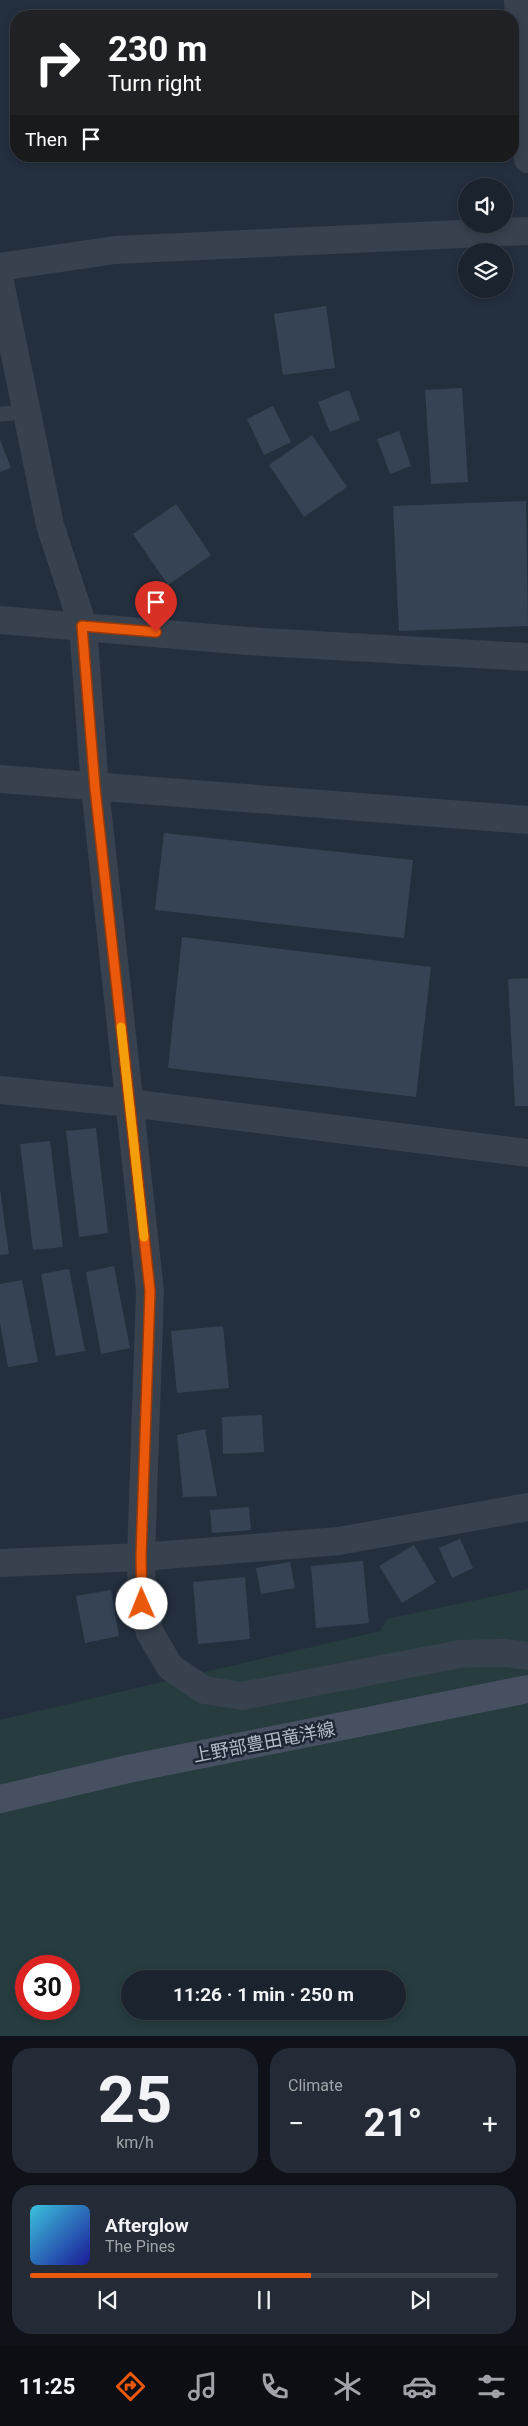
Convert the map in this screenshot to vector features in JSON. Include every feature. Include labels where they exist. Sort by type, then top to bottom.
[{"type":"main road","name":"上野部豊田竜洋線","points":[[0,1799],[128,1769],[528,1689]]},
{"type":"street","points":[[519,16],[528,159]]},
{"type":"street","points":[[0,267],[115,250],[528,231]]},
{"type":"street","points":[[0,282],[13,413],[82,626],[95,788],[150,1291],[141,1557],[142,1604],[150,1633],[170,1667],[204,1690],[242,1696],[460,1654],[506,1653],[528,1656]]},
{"type":"street","points":[[0,620],[247,641],[528,657]]},
{"type":"street","points":[[0,779],[95,788],[528,820]]},
{"type":"street","points":[[0,1090],[129,1103],[528,1153]]},
{"type":"street","points":[[0,1563],[141,1557],[339,1541],[528,1507]]},
{"type":"green space","points":[[528,1589],[528,2036],[0,2036],[0,1720],[380,1631],[387,1619]]},
{"type":"building","points":[[326,306],[335,368],[283,375],[274,314]]},
{"type":"building","points":[[462,388],[468,482],[431,484],[425,390]]},
{"type":"building","points":[[349,390],[360,420],[330,432],[318,402]]},
{"type":"building","points":[[273,406],[291,442],[264,455],[247,419]]},
{"type":"building","points":[[399,431],[411,466],[390,474],[377,439]]},
{"type":"building","points":[[312,435],[347,487],[304,517],[269,465]]},
{"type":"building","points":[[0,440],[11,468],[0,472]]},
{"type":"building","points":[[526,501],[528,626],[399,631],[393,506]]},
{"type":"building","points":[[176,504],[211,555],[168,585],[133,534]]},
{"type":"building","points":[[164,833],[413,860],[404,938],[155,910]]},
{"type":"building","points":[[182,937],[431,967],[416,1097],[168,1068]]},
{"type":"building","points":[[528,978],[528,1106],[515,1106],[508,979]]},
{"type":"building","points":[[96,1128],[108,1233],[79,1237],[66,1131]]},
{"type":"building","points":[[50,1141],[63,1247],[33,1250],[20,1144]]},
{"type":"building","points":[[0,1189],[9,1254],[0,1255]]},
{"type":"building","points":[[114,1266],[130,1348],[101,1354],[86,1272]]},
{"type":"building","points":[[69,1269],[85,1351],[56,1356],[41,1274]]},
{"type":"building","points":[[22,1280],[38,1362],[8,1367],[0,1323],[0,1284]]},
{"type":"building","points":[[223,1326],[229,1388],[177,1393],[171,1331]]},
{"type":"building","points":[[262,1415],[264,1452],[223,1454],[222,1417]]},
{"type":"building","points":[[205,1429],[217,1496],[183,1497],[177,1435]]},
{"type":"building","points":[[249,1507],[251,1530],[212,1533],[210,1510]]},
{"type":"building","points":[[460,1539],[473,1568],[452,1578],[439,1548]]},
{"type":"building","points":[[414,1545],[436,1582],[402,1603],[379,1566]]},
{"type":"building","points":[[363,1561],[369,1623],[316,1628],[311,1566]]},
{"type":"building","points":[[290,1562],[295,1588],[261,1594],[256,1568]]},
{"type":"building","points":[[245,1577],[250,1639],[198,1644],[193,1582]]},
{"type":"building","points":[[111,1590],[119,1636],[85,1643],[76,1596]]},
{"type":"slow traffic","points":[[121,1027],[144,1237]]},
{"type":"route","points":[[142,1604],[141,1557],[150,1291],[95,788],[82,626],[156,632]]}]
